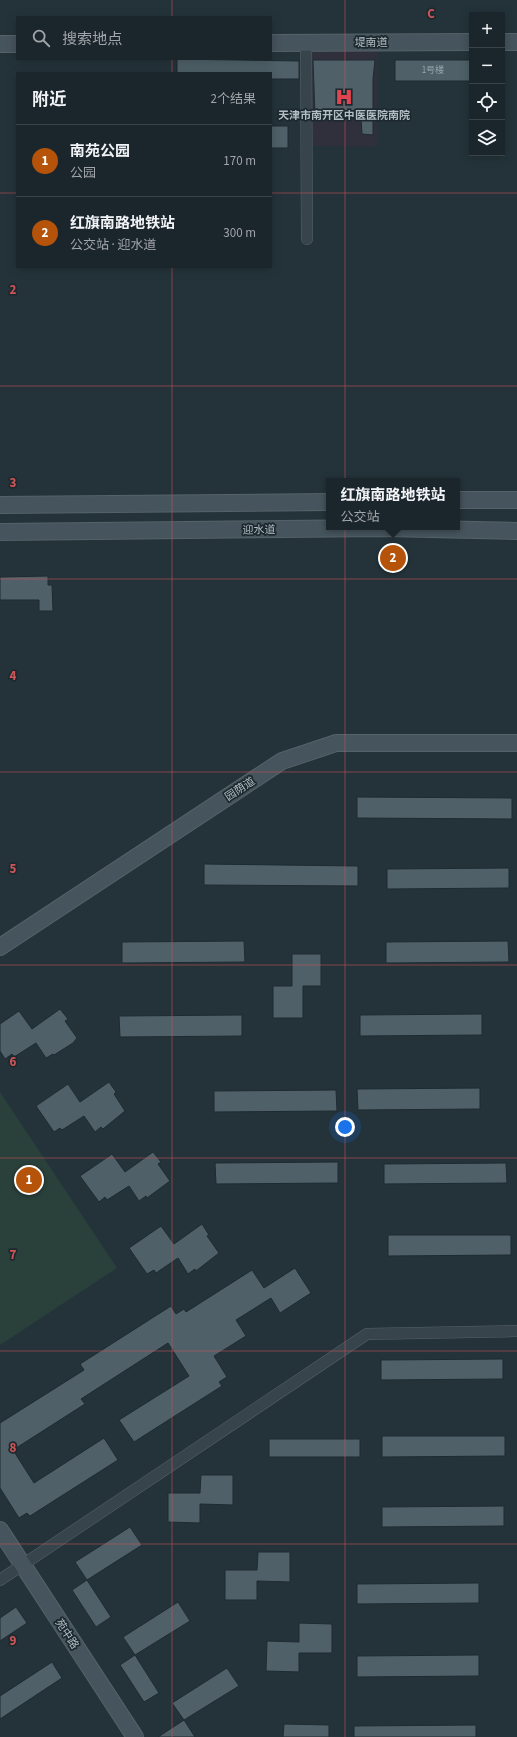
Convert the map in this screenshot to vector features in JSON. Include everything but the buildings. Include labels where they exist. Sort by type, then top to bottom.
[{"type":"street","name":"堤南道","points":[[272,43],[469,42]]},
{"type":"street","points":[[505,42],[517,42]]},
{"type":"street","points":[[306,43],[307,239]]},
{"type":"street","points":[[0,44],[16,44]]},
{"type":"street","points":[[460,500],[517,500]]},
{"type":"street","points":[[0,505],[326,502]]},
{"type":"street","name":"迎水道","points":[[0,532],[326,529]]},
{"type":"street","name":"迎水道","points":[[460,530],[517,531]]},
{"type":"street","name":"园荫道","points":[[0,947],[282,761],[336,742],[517,743]]},
{"type":"street","points":[[0,1580],[367,1334],[517,1331]]},
{"type":"street","name":"苑中路","points":[[0,1530],[19,1567],[124,1737]]},
{"type":"street","name":"苑中路","points":[[0,1548],[19,1567],[134,1737]]},
{"type":"shaded area","name":"天津市南开区中医医院南院","points":[[377,48],[377,147],[311,146],[310,49]]},
{"type":"green space","points":[[0,1092],[117,1268],[0,1345]]},
{"type":"place","name":"天津市南开区中医医院南院","points":[[344,97]]},
{"type":"place","name":"红旗南路地铁站","points":[[393,558]]},
{"type":"place","name":"南苑公园","points":[[29,1180]]}]
